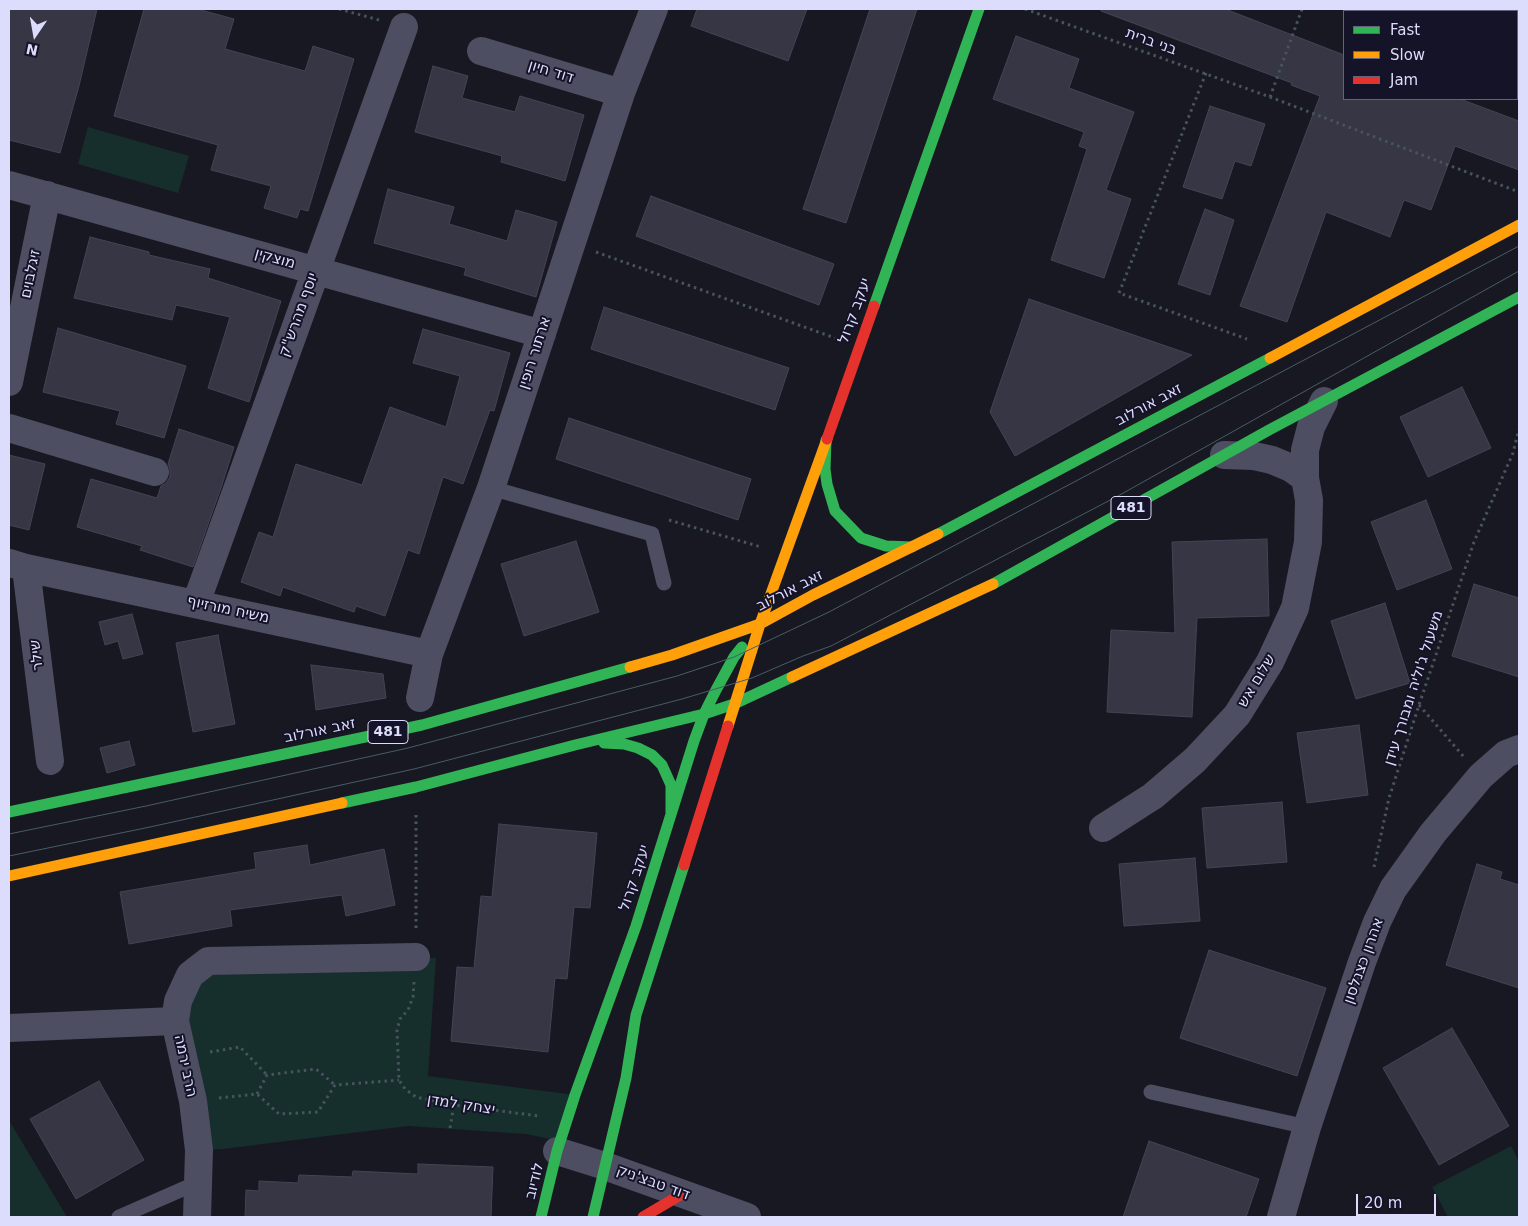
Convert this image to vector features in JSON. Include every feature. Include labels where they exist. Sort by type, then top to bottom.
[{"type":"main road","name":"יעקב קרול","points":[[605,1166],[626,1078],[636,1015],[734,704],[760,624],[979,9]]},
{"type":"main road","name":"זאב אורלוב","points":[[9,812],[422,725],[672,655],[760,624],[914,547],[1519,225]]},
{"type":"main road","name":"481","points":[[9,876],[416,787],[575,744],[704,714],[734,704],[989,587],[1224,455],[1519,297]]},
{"type":"main road","points":[[826,440],[825,469],[827,484],[835,511],[861,538],[886,546],[914,547]]},
{"type":"main road","name":"יעקב קרול","points":[[557,1151],[636,926],[704,714],[734,657],[760,624]]},
{"type":"main road","points":[[575,744],[598,742],[624,744],[652,755],[662,765],[671,785],[671,815]]},
{"type":"main road","name":"לודיוב","points":[[541,1217],[557,1151]]},
{"type":"main road","points":[[593,1217],[605,1166]]},
{"type":"main road","points":[[643,1217],[682,1194]]},
{"type":"street","name":"ארתור רופין","points":[[420,698],[429,654],[491,488],[621,94],[654,9]]},
{"type":"street","name":"יוסף מהרש\"ק","points":[[196,604],[404,27]]},
{"type":"street","name":"דוד חיון","points":[[481,51],[621,94]]},
{"type":"street","name":"מוצקין","points":[[9,185],[542,334]]},
{"type":"street","name":"זיגלבוים","points":[[9,382],[47,196]]},
{"type":"street","name":"שלום אש","points":[[1104,828],[1153,796],[1195,760],[1236,714],[1270,662],[1295,608],[1308,542],[1309,500],[1305,478],[1305,450],[1311,427],[1324,401]]},
{"type":"street","points":[[9,428],[155,472]]},
{"type":"street","points":[[1224,455],[1254,456],[1272,460],[1291,468],[1305,478]]},
{"type":"street","name":"משיח מורזיוף","points":[[17,566],[429,654]]},
{"type":"street","name":"שילר","points":[[17,566],[50,761]]},
{"type":"street","name":"אהרון כצנלסון","points":[[1281,1217],[1307,1127],[1377,922],[1393,889],[1427,841],[1480,776],[1506,754],[1519,748]]},
{"type":"street","points":[[175,1020],[178,1001],[190,975],[208,961],[416,958]]},
{"type":"street","name":"הרב ירמה","points":[[9,1028],[175,1020],[193,1101],[199,1150],[197,1217]]},
{"type":"street","name":"דוד טבצ'ניק","points":[[557,1151],[605,1166],[747,1217]]},
{"type":"lane","points":[[491,488],[652,534],[664,583]]},
{"type":"lane","points":[[1151,1092],[1307,1127]]},
{"type":"lane","points":[[119,1217],[199,1182]]},
{"type":"path","points":[[339,9],[404,27]]},
{"type":"path","name":"בני ברית","points":[[1025,9],[1206,73],[1519,192]]},
{"type":"path","points":[[1270,97],[1302,9]]},
{"type":"path","points":[[1206,73],[1119,293],[1281,352]]},
{"type":"path","points":[[572,244],[859,347]]},
{"type":"path","name":"משעול ג'וליה ומבורך עידן","points":[[1372,872],[1389,798],[1419,705],[1474,542],[1513,453],[1519,430]]},
{"type":"path","points":[[652,534],[669,520],[786,555]]},
{"type":"path","points":[[1419,705],[1480,776]]},
{"type":"path","points":[[184,1056],[240,1047],[267,1074],[316,1070],[335,1085],[399,1080],[397,1030],[400,1019],[408,1010],[413,997],[416,958],[416,787]]},
{"type":"path","points":[[257,1094],[267,1074]]},
{"type":"path","name":"יצחק למדן","points":[[399,1080],[405,1089],[416,1098],[567,1120]]},
{"type":"path","points":[[193,1101],[257,1094],[279,1114],[318,1112],[335,1085]]},
{"type":"path","points":[[450,1128],[454,1105]]},
{"type":"green space","points":[[88,127],[189,156],[178,193],[78,164]]},
{"type":"green space","points":[[416,957],[436,958],[428,1076],[575,1095],[560,1141],[526,1134],[408,1126],[223,1149],[199,1150],[178,1001],[190,975]]},
{"type":"green space","points":[[10,1122],[67,1217],[9,1217]]},
{"type":"green space","points":[[1511,1146],[1519,1162],[1519,1217],[1448,1217],[1432,1187]]},
{"type":"building","points":[[9,9],[97,9],[79,86],[60,153],[9,140]]},
{"type":"building","points":[[144,9],[197,9],[234,19],[225,49],[305,71],[313,46],[354,59],[308,211],[300,209],[297,218],[264,208],[271,186],[211,170],[218,145],[114,116]]},
{"type":"building","points":[[697,9],[807,9],[788,61],[691,26]]},
{"type":"building","points":[[870,9],[917,9],[846,223],[803,209]]},
{"type":"building","points":[[1101,9],[1225,9],[1343,55],[1343,100],[1463,100],[1519,121],[1519,170],[1455,146],[1431,210],[1404,200],[1390,237],[1326,212],[1287,322],[1240,306],[1320,96],[1291,85],[1292,83],[1101,11]]},
{"type":"building","points":[[1016,36],[1079,59],[1069,88],[1134,112],[1106,190],[1131,199],[1104,278],[1051,260],[1087,149],[1079,146],[1084,132],[993,99]]},
{"type":"building","points":[[433,66],[468,76],[462,98],[515,112],[520,96],[584,115],[565,181],[501,162],[502,156],[415,132]]},
{"type":"building","points":[[1210,106],[1265,124],[1251,166],[1235,161],[1222,199],[1183,187]]},
{"type":"building","points":[[388,189],[454,207],[449,224],[507,241],[516,210],[557,222],[536,297],[464,275],[466,268],[374,243]]},
{"type":"building","points":[[651,196],[834,264],[819,305],[636,236]]},
{"type":"building","points":[[1205,209],[1234,220],[1210,295],[1178,284]]},
{"type":"building","points":[[90,237],[149,252],[149,255],[210,269],[208,278],[281,301],[249,402],[208,388],[230,317],[176,305],[172,320],[74,298]]},
{"type":"building","points":[[1029,299],[1192,355],[1015,456],[990,412]]},
{"type":"building","points":[[604,307],[789,368],[775,410],[591,349]]},
{"type":"building","points":[[58,328],[186,366],[164,438],[116,424],[120,411],[43,392]]},
{"type":"building","points":[[423,329],[510,353],[494,411],[490,410],[463,484],[443,477],[419,554],[408,550],[385,616],[356,606],[354,612],[283,587],[280,596],[241,582],[259,532],[273,537],[296,464],[362,485],[390,407],[446,427],[460,376],[413,363]]},
{"type":"building","points":[[1462,387],[1491,448],[1428,477],[1400,417]]},
{"type":"building","points":[[569,418],[751,479],[738,520],[556,459]]},
{"type":"building","points":[[179,429],[234,447],[193,567],[140,550],[142,546],[77,527],[91,479],[157,498],[161,486],[170,477],[168,464]]},
{"type":"building","points":[[9,455],[45,464],[29,530],[9,525]]},
{"type":"building","points":[[1426,500],[1452,569],[1397,590],[1371,522]]},
{"type":"building","points":[[1267,539],[1269,616],[1197,618],[1192,717],[1107,712],[1111,630],[1175,633],[1172,542]]},
{"type":"building","points":[[576,541],[599,612],[524,636],[501,564]]},
{"type":"building","points":[[1474,584],[1519,598],[1519,677],[1452,656]]},
{"type":"building","points":[[1385,603],[1410,683],[1356,699],[1331,621]]},
{"type":"building","points":[[132,614],[143,654],[123,659],[118,641],[105,645],[99,622]]},
{"type":"building","points":[[218,635],[235,724],[193,732],[176,643]]},
{"type":"building","points":[[311,665],[383,674],[386,698],[316,710]]},
{"type":"building","points":[[1359,725],[1368,795],[1307,803],[1297,733]]},
{"type":"building","points":[[129,741],[135,765],[107,773],[100,748]]},
{"type":"building","points":[[1282,802],[1287,862],[1207,868],[1202,808]]},
{"type":"building","points":[[499,824],[597,833],[590,908],[574,907],[567,979],[555,978],[548,1052],[451,1041],[457,967],[474,968],[481,896],[492,897]]},
{"type":"building","points":[[307,845],[310,865],[384,849],[395,905],[346,916],[342,895],[230,910],[232,926],[129,944],[120,892],[256,869],[254,853]]},
{"type":"building","points":[[1195,858],[1200,921],[1124,926],[1119,864]]},
{"type":"building","points":[[1477,864],[1502,872],[1500,879],[1519,885],[1519,988],[1446,965]]},
{"type":"building","points":[[1209,950],[1326,988],[1297,1076],[1180,1038]]},
{"type":"building","points":[[1452,1028],[1509,1126],[1439,1165],[1383,1068]]},
{"type":"building","points":[[99,1081],[144,1160],[76,1199],[30,1119]]},
{"type":"building","points":[[1149,1141],[1259,1179],[1246,1217],[1123,1217]]},
{"type":"building","points":[[418,1164],[493,1167],[491,1217],[245,1217],[246,1190],[259,1191],[259,1181],[298,1183],[299,1175],[352,1177],[353,1171],[418,1174]]},
{"type":"tram line","points":[[9,834],[408,748],[677,676],[734,657],[829,612],[1519,246]]},
{"type":"tram line","points":[[9,856],[414,769],[682,699],[752,678],[831,646],[1118,496],[1519,271]]},
{"type":"traffic: fast","points":[[874,306],[979,9]]},
{"type":"traffic: fast","points":[[993,584],[1269,430],[1519,297]]},
{"type":"traffic: fast","points":[[938,534],[1270,358]]},
{"type":"traffic: fast","points":[[826,440],[825,469],[827,484],[835,511],[861,538],[886,546],[912,547]]},
{"type":"traffic: fast","points":[[541,1217],[557,1151],[575,1095],[636,926],[694,741],[704,714],[716,690],[734,657],[742,647]]},
{"type":"traffic: fast","points":[[9,812],[422,725],[630,667]]},
{"type":"traffic: fast","points":[[342,803],[416,787],[575,745],[704,714],[734,704],[792,677]]},
{"type":"traffic: fast","points":[[604,743],[624,744],[638,748],[652,755],[662,765],[671,785],[671,815]]},
{"type":"traffic: fast","points":[[593,1217],[626,1078],[636,1015],[684,865]]},
{"type":"traffic: slow","points":[[1270,358],[1519,225]]},
{"type":"traffic: slow","points":[[728,726],[760,624],[827,439]]},
{"type":"traffic: slow","points":[[630,667],[672,655],[760,624],[813,595],[938,534]]},
{"type":"traffic: slow","points":[[792,677],[993,584]]},
{"type":"traffic: slow","points":[[9,876],[342,803]]},
{"type":"traffic: jam","points":[[827,439],[874,306]]},
{"type":"traffic: jam","points":[[684,865],[728,726]]},
{"type":"traffic: jam","points":[[643,1217],[682,1194]]}]
